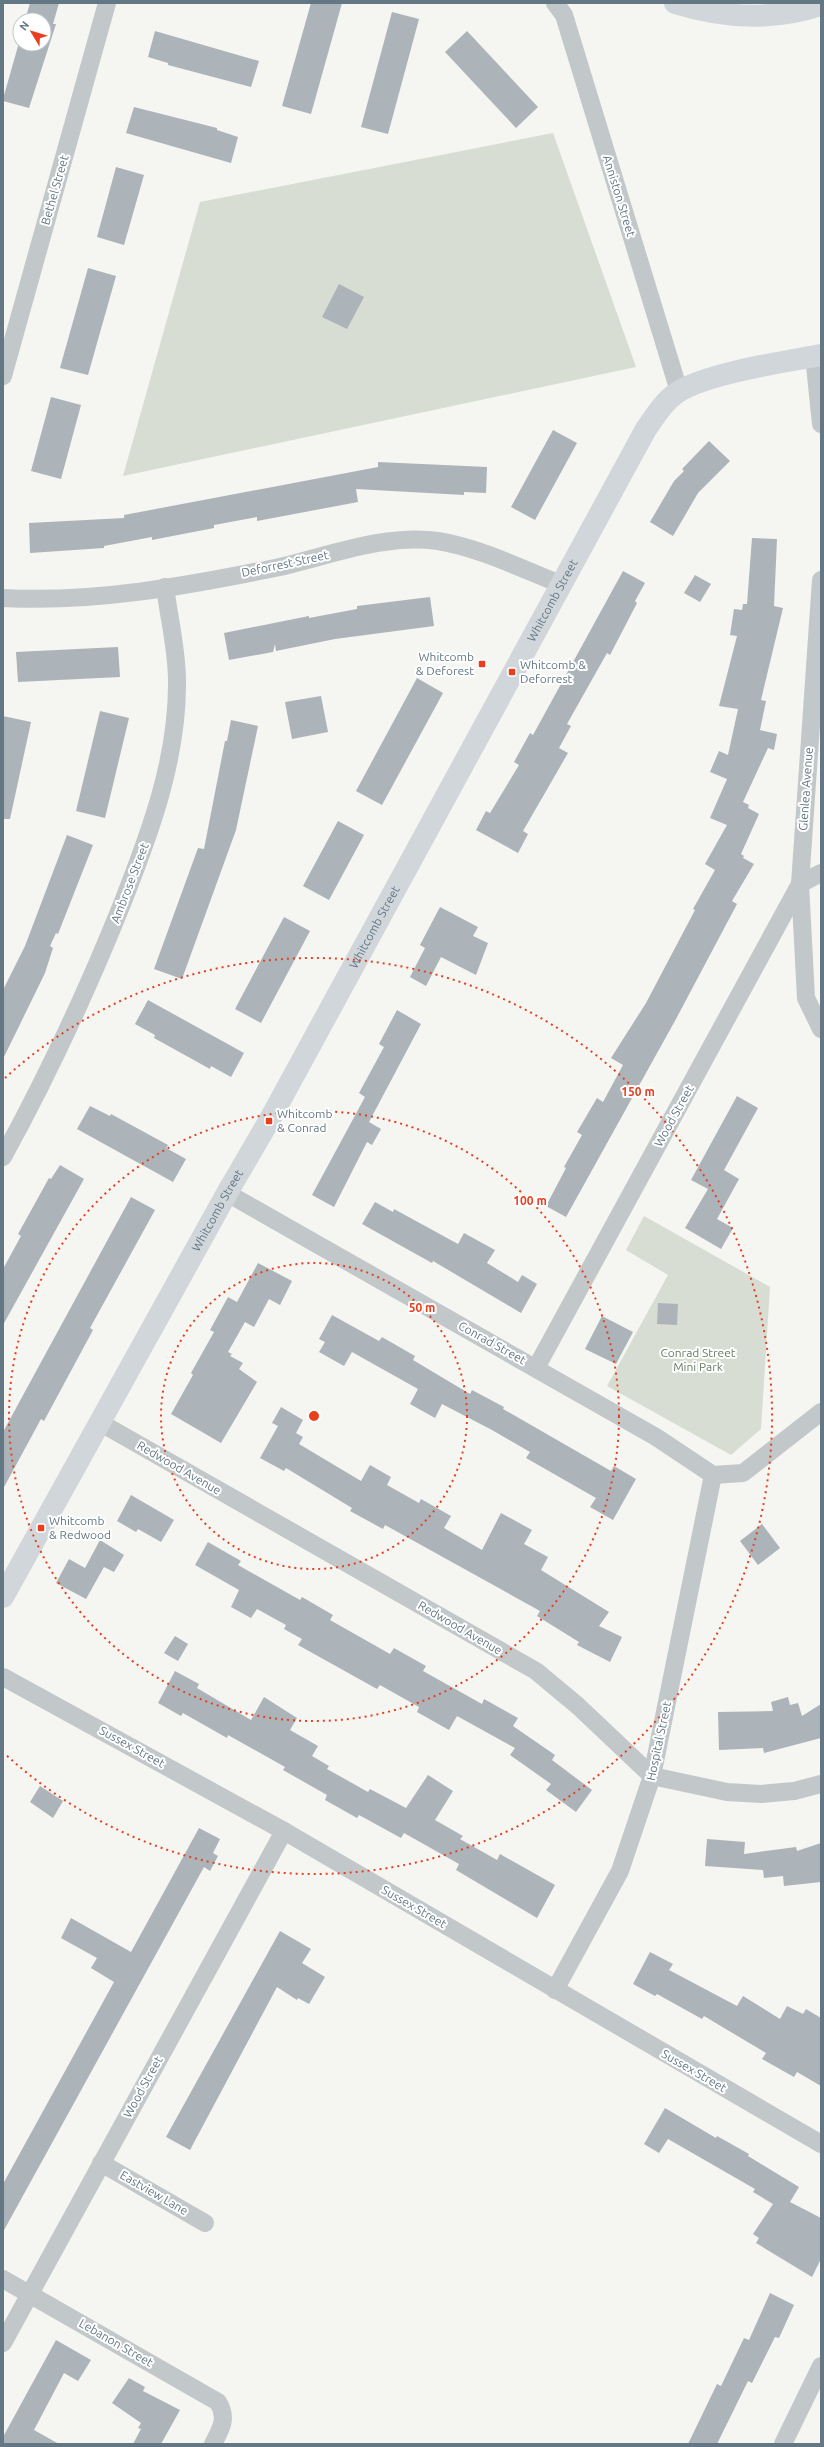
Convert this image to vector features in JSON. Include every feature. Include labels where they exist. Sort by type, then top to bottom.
[{"type":"main road","points":[[675,3],[723,15],[788,15],[821,5]]},
{"type":"main road","name":"Whitcomb Street","points":[[3,1597],[227,1193],[270,1121],[646,428],[665,403],[679,391],[710,378],[818,356]]},
{"type":"street","name":"Bethel Street","points":[[3,376],[107,3]]},
{"type":"street","name":"Anniston Street","points":[[555,3],[564,15],[679,391]]},
{"type":"street","points":[[818,356],[821,424]]},
{"type":"street","name":"Deforrest Street","points":[[3,598],[44,600],[89,598],[165,587],[275,568],[397,540],[437,541],[476,550],[560,584]]},
{"type":"street","name":"Glenlea Avenue","points":[[821,580],[800,884],[806,998],[821,1029]]},
{"type":"street","name":"Ambrose Street","points":[[3,1157],[39,1092],[93,978],[149,832],[172,742],[178,679],[165,587]]},
{"type":"street","points":[[800,884],[821,873]]},
{"type":"street","name":"Wood Street","points":[[536,1368],[800,884]]},
{"type":"street","name":"Conrad Street","points":[[227,1193],[656,1437],[713,1475]]},
{"type":"street","points":[[713,1475],[743,1473],[764,1459],[821,1412]]},
{"type":"street","name":"Redwood Avenue","points":[[99,1422],[536,1671],[578,1706],[652,1776]]},
{"type":"street","name":"Hospital Street","points":[[555,1990],[620,1871],[652,1776],[713,1475]]},
{"type":"street","name":"Sussex Street","points":[[3,1677],[284,1831],[821,2144]]},
{"type":"street","points":[[652,1776],[727,1792],[761,1794],[794,1791],[821,1784]]},
{"type":"street","name":"Wood Street","points":[[3,2343],[284,1831]]},
{"type":"street","name":"Eastview Lane","points":[[102,2163],[206,2224]]},
{"type":"street","name":"Lebanon Street","points":[[3,2280],[218,2402],[224,2412],[224,2422],[213,2444]]},
{"type":"street","points":[[783,2444],[821,2366]]},
{"type":"green space","points":[[553,133],[636,367],[123,476],[200,202]]},
{"type":"green space","name":"Conrad Street Mini Park","points":[[644,1216],[770,1287],[761,1429],[731,1455],[607,1386],[668,1275],[626,1250]]},
{"type":"building","points":[[30,3],[59,3],[53,24],[56,24],[52,36],[52,12],[27,12]]},
{"type":"building","points":[[311,3],[342,3],[311,114],[282,106]]},
{"type":"building","points":[[392,12],[419,19],[388,134],[361,127]]},
{"type":"building","points":[[155,31],[259,61],[251,87],[168,65],[168,63],[148,57]]},
{"type":"building","points":[[467,31],[538,107],[516,128],[445,52]]},
{"type":"building","points":[[16,52],[47,52],[29,108],[3,101]]},
{"type":"building","points":[[134,107],[217,128],[217,130],[238,137],[231,163],[126,133]]},
{"type":"building","points":[[116,167],[144,175],[124,245],[97,237]]},
{"type":"building","points":[[88,268],[116,276],[88,375],[60,368]]},
{"type":"building","points":[[339,284],[364,297],[347,329],[322,317]]},
{"type":"building","points":[[51,397],[81,405],[61,479],[31,471]]},
{"type":"building","points":[[553,430],[577,443],[535,520],[511,507]]},
{"type":"building","points":[[709,441],[730,461],[698,493],[673,536],[650,522],[674,481],[684,471],[682,469]]},
{"type":"building","points":[[378,462],[487,467],[486,493],[464,492],[464,495],[356,489],[358,502],[257,521],[257,517],[214,525],[214,528],[152,540],[152,537],[104,546],[104,548],[30,553],[29,523],[124,518],[124,515],[378,467]]},
{"type":"building","points":[[752,538],[777,539],[774,606],[783,608],[761,700],[766,701],[760,730],[777,734],[774,750],[768,748],[743,802],[749,805],[748,808],[759,814],[741,854],[744,856],[743,858],[754,864],[732,901],[737,904],[676,1019],[566,1217],[546,1206],[566,1168],[564,1167],[582,1135],[577,1132],[597,1098],[603,1102],[623,1065],[611,1058],[646,1003],[695,910],[693,909],[715,870],[705,864],[727,825],[710,818],[727,779],[710,772],[719,751],[728,755],[738,709],[719,706],[737,636],[730,635],[734,609],[742,610],[743,604],[747,604]]},
{"type":"building","points":[[623,571],[645,583],[635,601],[637,603],[610,655],[607,653],[567,724],[571,726],[559,748],[568,753],[523,831],[528,834],[518,853],[476,830],[486,811],[490,813],[519,765],[514,762],[530,733],[533,735]]},
{"type":"building","points":[[695,575],[711,584],[700,602],[684,593]]},
{"type":"building","points":[[430,597],[434,626],[335,639],[276,651],[275,644],[273,652],[229,660],[224,633],[309,616],[309,618],[357,609],[357,606]]},
{"type":"building","points":[[118,647],[120,677],[18,682],[16,652]]},
{"type":"building","points":[[417,678],[443,693],[382,805],[356,791]]},
{"type":"building","points":[[321,696],[328,732],[292,739],[285,702]]},
{"type":"building","points":[[100,711],[129,718],[105,818],[76,811]]},
{"type":"building","points":[[3,716],[31,722],[10,819],[3,819]]},
{"type":"building","points":[[231,720],[258,726],[236,830],[182,979],[154,969],[198,848],[204,849],[225,741],[227,741]]},
{"type":"building","points":[[338,821],[364,835],[329,900],[303,886]]},
{"type":"building","points":[[67,835],[93,845],[58,934],[56,933],[50,946],[53,948],[45,973],[3,1059],[3,990],[25,946]]},
{"type":"building","points":[[440,907],[478,927],[473,936],[488,943],[476,975],[441,957],[426,986],[410,977],[425,948],[420,945]]},
{"type":"building","points":[[284,917],[310,931],[261,1023],[235,1009]]},
{"type":"building","points":[[148,1000],[244,1053],[231,1077],[211,1066],[210,1069],[154,1038],[155,1035],[135,1024]]},
{"type":"building","points":[[397,1010],[421,1024],[369,1122],[381,1129],[372,1145],[367,1142],[334,1207],[312,1195],[365,1097],[359,1093],[384,1047],[379,1044]]},
{"type":"building","points":[[737,1096],[758,1108],[724,1170],[739,1179],[717,1219],[733,1228],[721,1249],[685,1228],[708,1189],[691,1180]]},
{"type":"building","points":[[90,1106],[110,1116],[111,1114],[168,1145],[166,1148],[186,1159],[173,1182],[77,1129]]},
{"type":"building","points":[[60,1165],[84,1179],[3,1325],[3,1269],[21,1236],[18,1234],[49,1178],[51,1179]]},
{"type":"building","points":[[131,1197],[155,1210],[90,1328],[93,1330],[44,1421],[41,1419],[3,1489],[3,1432]]},
{"type":"building","points":[[375,1202],[393,1212],[394,1209],[458,1244],[464,1233],[495,1250],[487,1263],[518,1282],[522,1275],[537,1284],[521,1313],[433,1261],[432,1263],[362,1224]]},
{"type":"building","points":[[258,1263],[292,1281],[280,1305],[269,1299],[254,1327],[245,1322],[228,1352],[232,1354],[230,1356],[243,1363],[239,1369],[257,1382],[221,1443],[171,1414],[193,1375],[191,1373],[214,1332],[210,1330],[228,1297],[237,1302]]},
{"type":"building","points":[[658,1303],[678,1304],[677,1325],[657,1324]]},
{"type":"building","points":[[332,1315],[379,1341],[382,1337],[415,1356],[413,1360],[470,1394],[472,1390],[504,1407],[503,1409],[611,1471],[614,1466],[636,1479],[613,1520],[590,1507],[596,1498],[526,1458],[530,1452],[492,1430],[442,1404],[435,1418],[410,1404],[418,1389],[352,1352],[344,1366],[319,1352],[325,1342],[319,1339]]},
{"type":"building","points":[[602,1316],[633,1332],[616,1364],[585,1349]]},
{"type":"building","points":[[281,1407],[303,1420],[296,1433],[303,1437],[299,1444],[361,1481],[370,1465],[391,1477],[387,1485],[419,1503],[421,1499],[451,1516],[444,1528],[482,1550],[501,1513],[532,1530],[524,1544],[548,1557],[541,1570],[609,1612],[599,1626],[622,1637],[610,1662],[577,1645],[579,1642],[537,1616],[540,1611],[385,1525],[383,1529],[350,1511],[352,1508],[286,1468],[284,1471],[260,1458],[278,1426],[272,1423]]},
{"type":"building","points":[[131,1495],[174,1520],[161,1542],[138,1529],[136,1532],[117,1521]]},
{"type":"building","points":[[762,1524],[780,1548],[758,1565],[740,1541]]},
{"type":"building","points":[[100,1540],[124,1555],[114,1572],[104,1567],[86,1599],[56,1583],[69,1559],[85,1568]]},
{"type":"building","points":[[208,1542],[241,1561],[238,1565],[300,1600],[302,1597],[333,1615],[330,1620],[390,1654],[394,1648],[426,1666],[423,1671],[482,1704],[484,1699],[518,1718],[513,1726],[555,1755],[552,1760],[592,1790],[576,1812],[546,1790],[551,1784],[510,1755],[515,1748],[457,1716],[449,1730],[417,1712],[419,1707],[380,1685],[377,1689],[298,1645],[302,1639],[284,1629],[286,1625],[257,1609],[251,1618],[231,1607],[239,1590],[195,1565]]},
{"type":"building","points":[[175,1636],[188,1644],[178,1661],[164,1653]]},
{"type":"building","points":[[175,1671],[199,1684],[197,1688],[251,1720],[264,1697],[297,1718],[290,1730],[318,1746],[312,1756],[329,1766],[327,1769],[368,1792],[370,1789],[406,1808],[428,1775],[453,1791],[435,1820],[463,1836],[460,1839],[497,1860],[500,1854],[555,1885],[537,1918],[456,1870],[459,1864],[404,1833],[401,1838],[359,1815],[357,1818],[325,1800],[327,1795],[283,1770],[285,1767],[228,1735],[227,1738],[183,1713],[181,1716],[158,1703]]},
{"type":"building","points":[[788,1697],[790,1705],[798,1703],[802,1716],[821,1704],[821,1738],[764,1753],[763,1748],[719,1750],[718,1712],[773,1711],[771,1702]]},
{"type":"building","points":[[40,1786],[63,1801],[53,1818],[30,1802]]},
{"type":"building","points":[[199,1828],[220,1839],[213,1853],[218,1856],[210,1871],[204,1867],[3,2232],[3,2184],[114,1982],[91,1968],[97,1958],[61,1938],[71,1918],[131,1952]]},
{"type":"building","points":[[707,1839],[745,1842],[744,1854],[796,1847],[797,1851],[821,1843],[821,1882],[784,1886],[783,1876],[764,1878],[763,1870],[705,1866]]},
{"type":"building","points":[[280,1931],[311,1949],[302,1963],[325,1977],[309,2004],[298,1998],[297,2000],[277,1987],[190,2150],[166,2137]]},
{"type":"building","points":[[650,1952],[673,1964],[669,1970],[737,2006],[743,1996],[780,2019],[787,2006],[803,2014],[806,2009],[821,2018],[821,2086],[797,2072],[794,2077],[762,2059],[766,2053],[704,2016],[702,2019],[657,1994],[655,1996],[633,1984]]},
{"type":"building","points":[[665,2108],[716,2138],[717,2136],[749,2154],[748,2156],[799,2187],[790,2202],[821,2218],[821,2259],[812,2277],[756,2243],[759,2238],[753,2234],[773,2204],[753,2192],[755,2189],[668,2139],[659,2153],[644,2144]]},
{"type":"building","points":[[770,2293],[794,2305],[779,2338],[775,2337],[752,2383],[748,2381],[717,2444],[688,2444],[717,2384],[721,2386],[744,2338],[749,2340]]},
{"type":"building","points":[[56,2340],[91,2360],[78,2381],[64,2373],[34,2430],[59,2444],[3,2444],[3,2437]]},
{"type":"building","points":[[129,2378],[145,2387],[143,2391],[180,2410],[161,2444],[133,2444],[141,2429],[138,2428],[141,2423],[112,2403]]},
{"type":"place","name":"Whitcomb & Deforest","points":[[482,664]]},
{"type":"place","name":"Whitcomb & Deforrest","points":[[512,672]]},
{"type":"place","name":"Whitcomb & Conrad","points":[[269,1121]]},
{"type":"place","name":"Whitcomb & Redwood","points":[[41,1528]]}]
